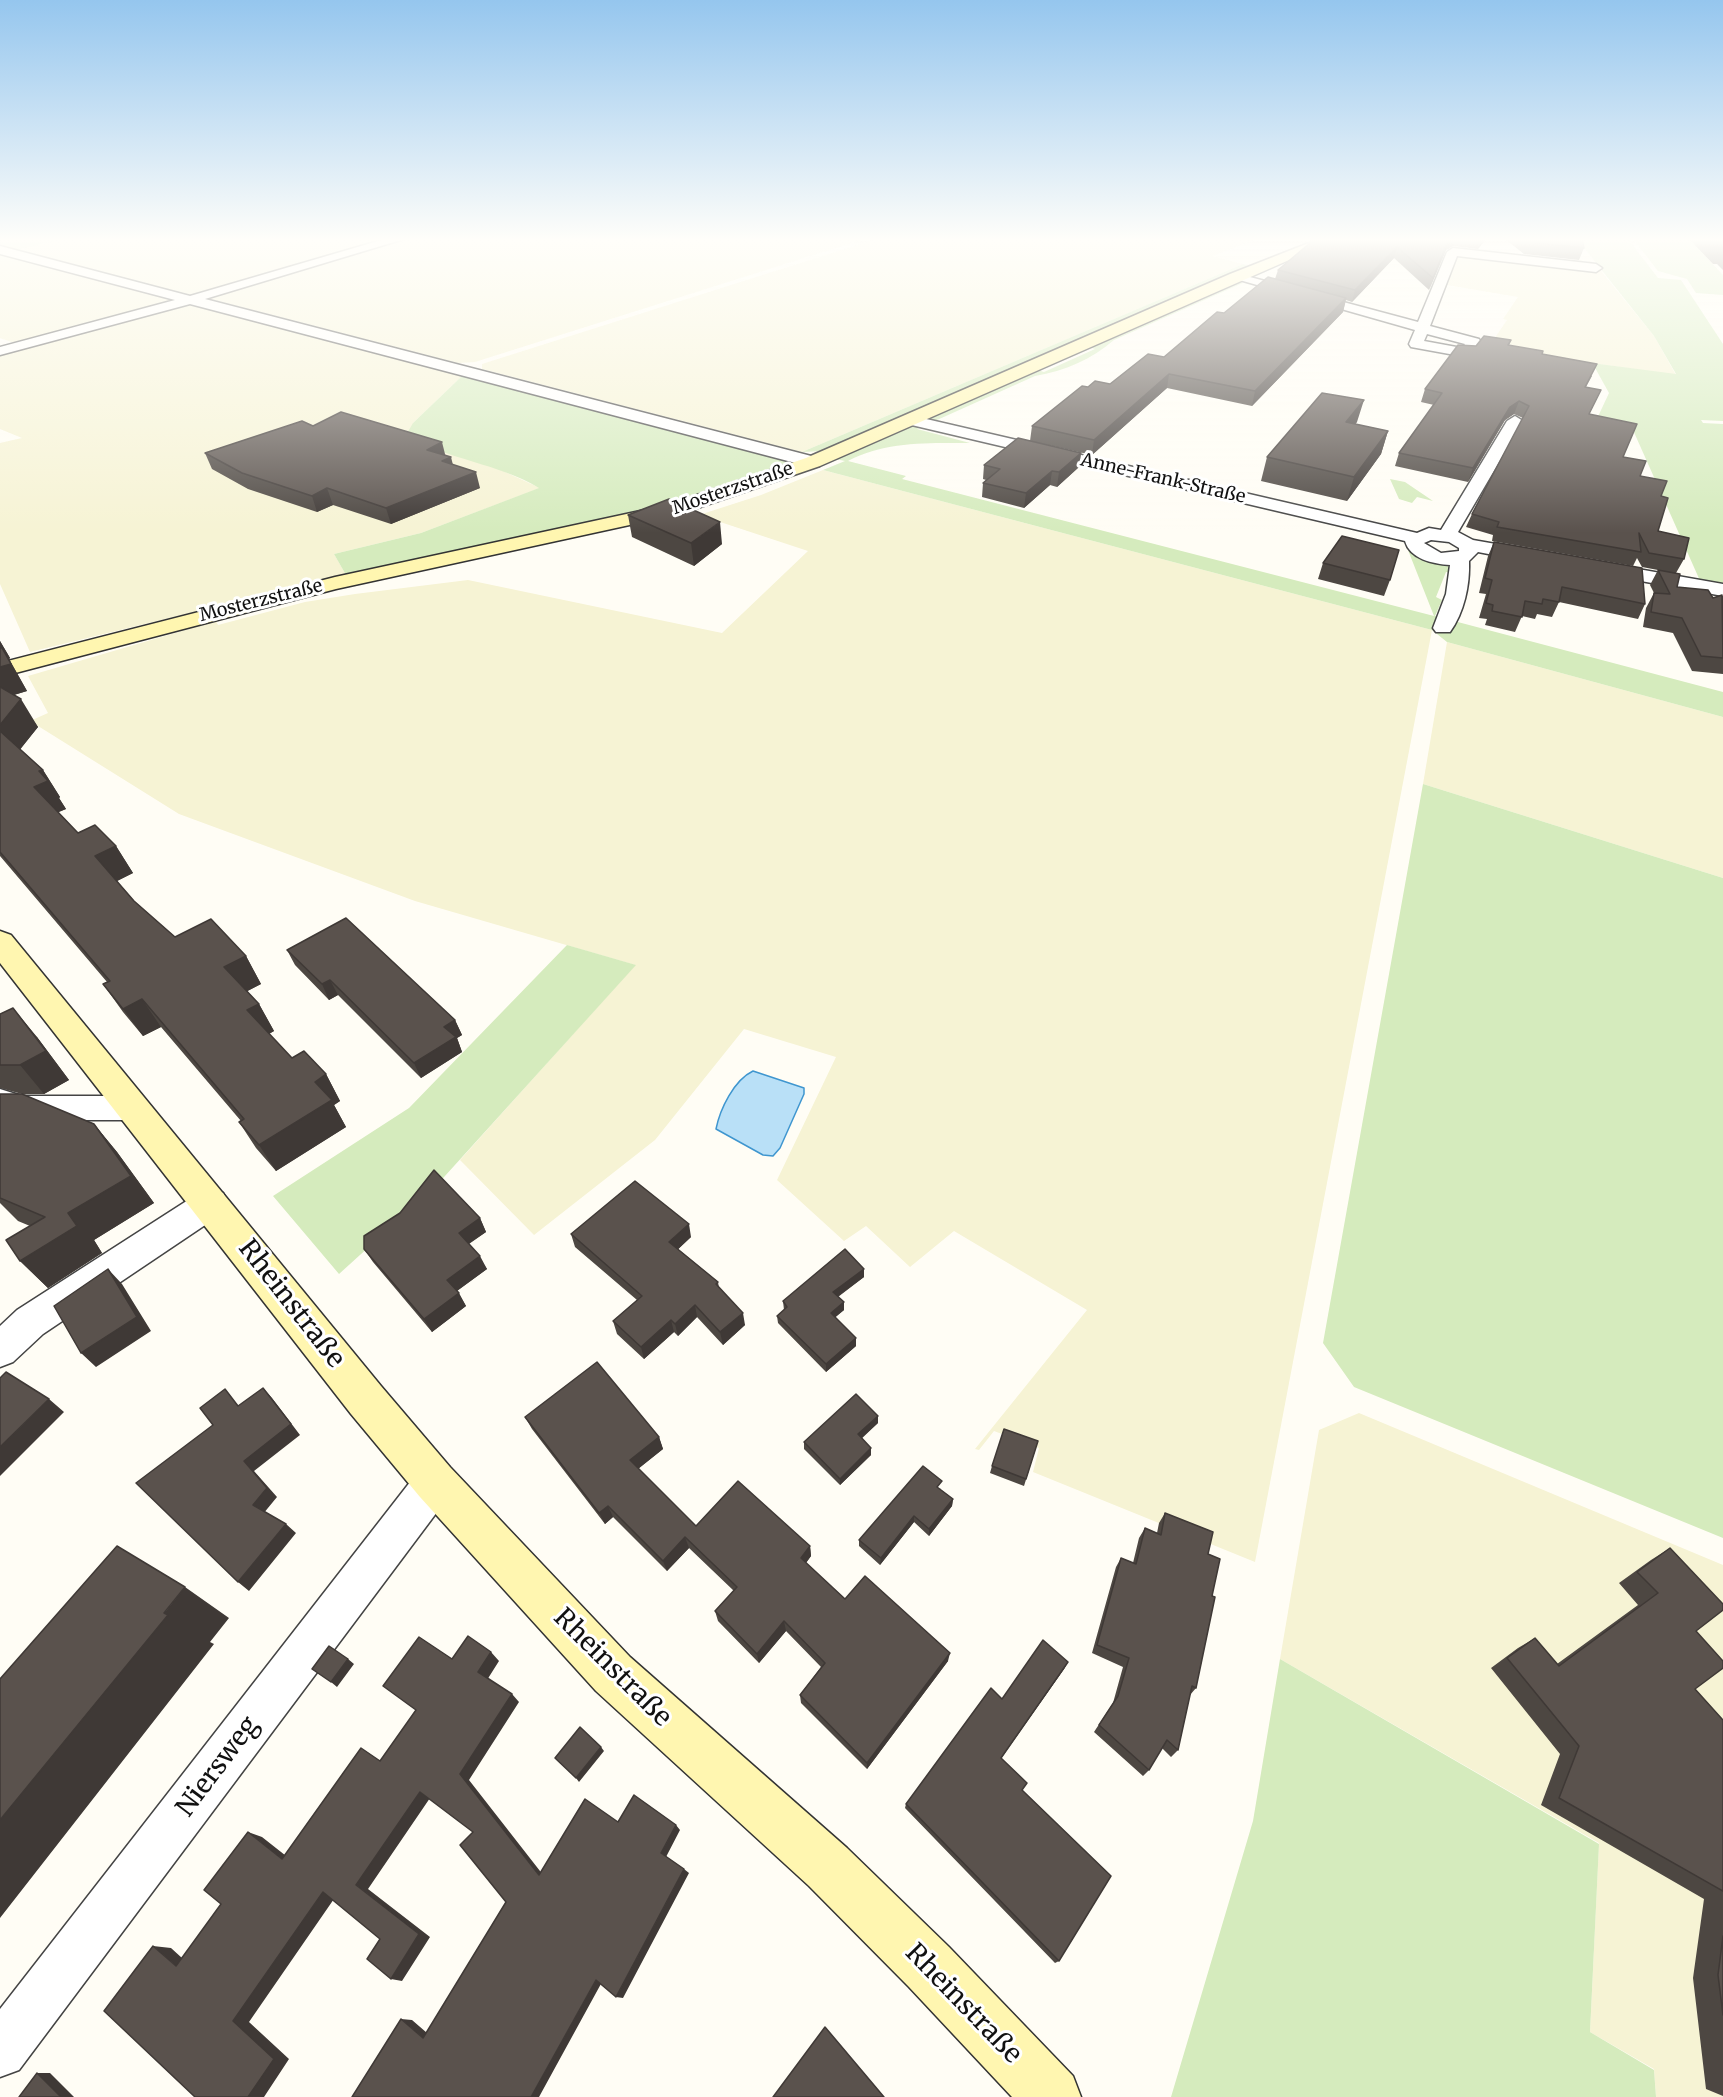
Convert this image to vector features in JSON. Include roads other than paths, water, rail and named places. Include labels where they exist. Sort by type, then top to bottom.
[{"type":"street","points":[[0,351],[52,337]]},
{"type":"street","points":[[336,337],[813,462]]},
{"type":"street","name":"Mosterzstraße","points":[[0,670],[115,638],[335,583],[673,510],[813,462],[1099,337]]},
{"type":"street","name":"Anne-Frank-Straße","points":[[909,420],[1416,538],[1429,534],[1447,535]]},
{"type":"street","points":[[1463,551],[1447,535],[1515,421]]},
{"type":"street","points":[[1416,538],[1415,545],[1425,553],[1442,558],[1463,551],[1549,559]]},
{"type":"street","points":[[1443,628],[1449,615],[1463,551]]},
{"type":"street","points":[[1584,565],[1723,590]]},
{"type":"street","name":"Rheinstraße","points":[[0,942],[211,1203],[366,1400],[435,1482],[613,1674],[828,1867],[928,1967],[1052,2097]]},
{"type":"street","points":[[0,1101],[22,1108],[133,1108]]},
{"type":"street","points":[[0,1350],[30,1322],[211,1203]]},
{"type":"street","name":"Niersweg","points":[[0,2051],[435,1482]]},
{"type":"water","points":[[753,1071],[804,1088],[804,1094],[780,1148],[773,1156],[763,1155],[716,1129],[721,1113],[734,1088]]}]
